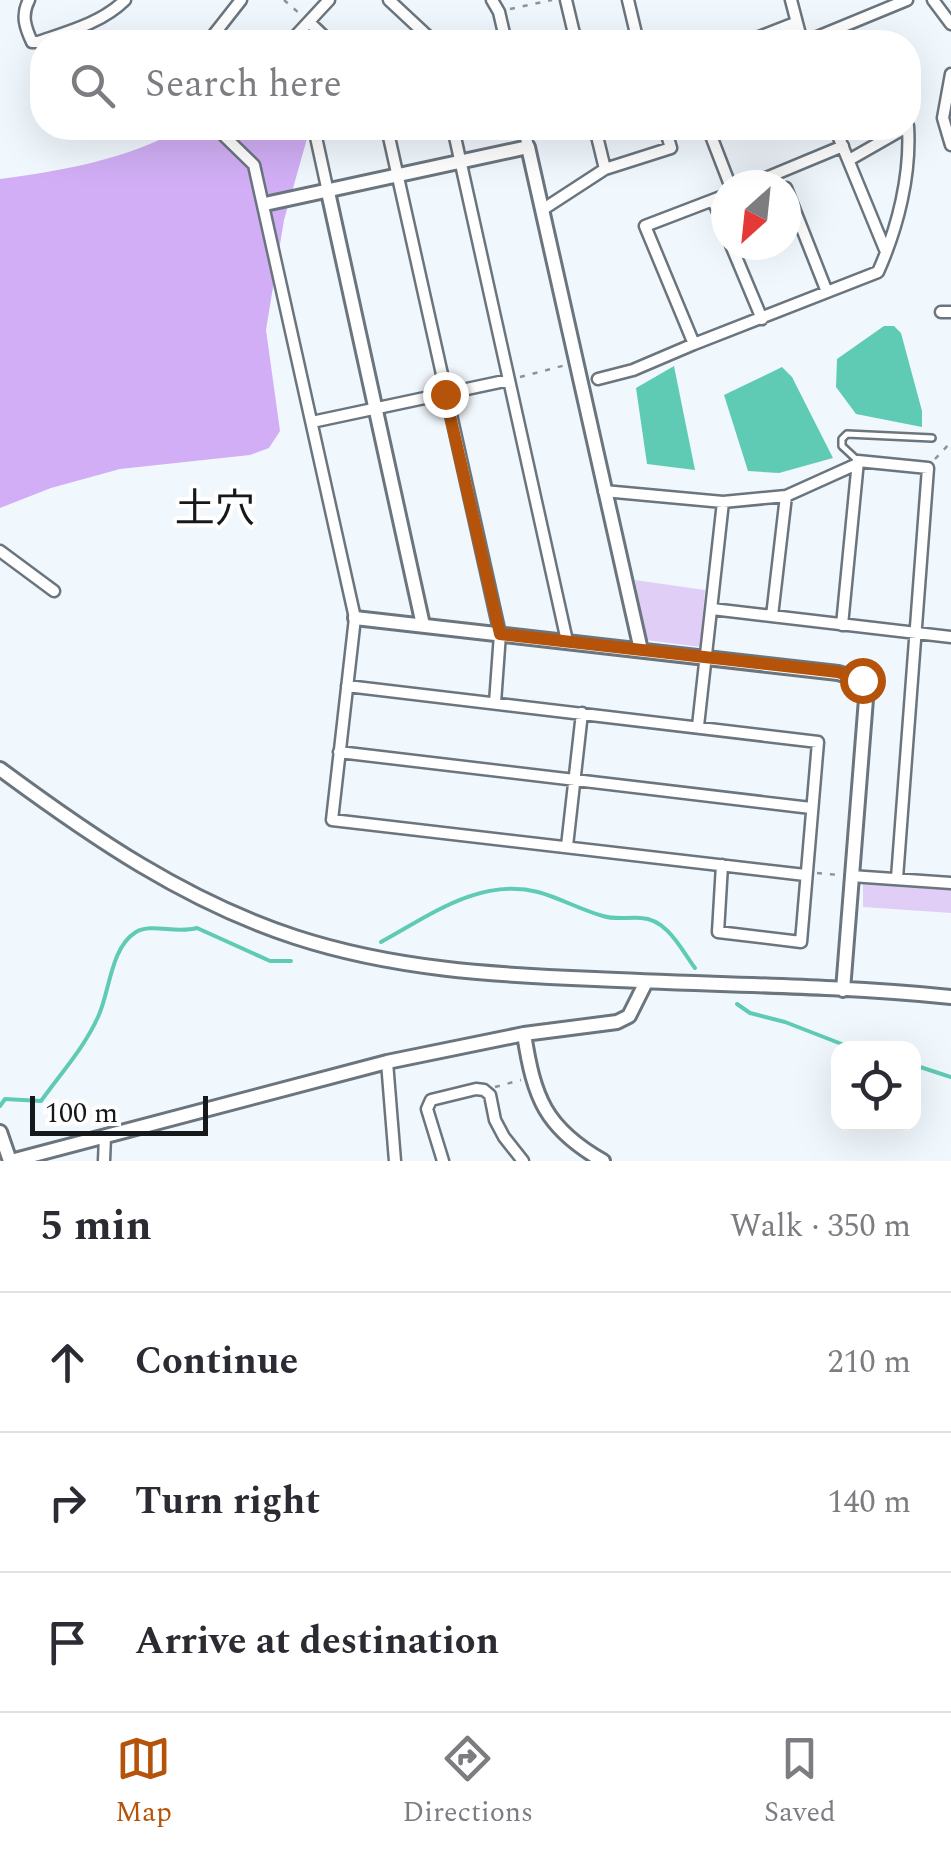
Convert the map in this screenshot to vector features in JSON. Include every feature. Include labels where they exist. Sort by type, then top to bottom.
[{"type":"street","points":[[29,0],[24,16],[30,38]]},
{"type":"street","points":[[73,30],[125,0]]},
{"type":"street","points":[[217,30],[241,0]]},
{"type":"street","points":[[301,30],[329,0]]},
{"type":"street","points":[[389,0],[421,30]]},
{"type":"street","points":[[492,0],[503,30]]},
{"type":"street","points":[[566,0],[573,30]]},
{"type":"street","points":[[628,0],[635,30]]},
{"type":"street","points":[[791,0],[799,30]]},
{"type":"street","points":[[833,30],[907,0]]},
{"type":"street","points":[[933,0],[951,24]]},
{"type":"street","points":[[309,22],[317,30]]},
{"type":"street","points":[[775,30],[795,22]]},
{"type":"street","points":[[951,74],[943,118],[951,146]]},
{"type":"street","points":[[228,140],[254,165],[265,204],[355,618],[332,820],[806,873]]},
{"type":"street","points":[[317,140],[423,625]]},
{"type":"street","points":[[389,140],[500,634],[495,703]]},
{"type":"street","points":[[455,140],[567,641]]},
{"type":"street","points":[[527,140],[641,650]]},
{"type":"street","points":[[598,140],[604,169]]},
{"type":"street","points":[[542,210],[604,169],[671,148],[668,140]]},
{"type":"street","points":[[716,140],[725,170]]},
{"type":"street","points":[[840,140],[886,252]]},
{"type":"street","points":[[849,160],[884,140]]},
{"type":"street","points":[[598,379],[632,370],[878,272],[896,230],[896,210],[906,188],[907,140]]},
{"type":"street","points":[[787,170],[843,146]]},
{"type":"street","points":[[265,204],[528,147]]},
{"type":"street","points":[[694,344],[645,226],[711,201]]},
{"type":"street","points":[[801,226],[827,292]]},
{"type":"street","points":[[737,260],[762,319]]},
{"type":"street","points":[[312,422],[509,380]]},
{"type":"street","points":[[604,492],[723,502],[786,496],[858,462],[928,468],[896,878]]},
{"type":"street","points":[[842,624],[858,462]]},
{"type":"street","points":[[772,616],[786,496]]},
{"type":"street","points":[[698,726],[723,502]]},
{"type":"street","points":[[0,551],[54,591]]},
{"type":"street","points":[[712,609],[951,637]]},
{"type":"street","points":[[355,618],[838,672],[862,680],[866,698],[843,990]]},
{"type":"street","points":[[348,686],[818,742],[801,942],[718,932],[722,865]]},
{"type":"street","points":[[567,846],[582,713]]},
{"type":"street","points":[[339,752],[812,808]]},
{"type":"street","points":[[0,769],[94,837],[148,870],[232,912],[292,936],[361,954],[435,969],[951,996]]},
{"type":"street","points":[[851,876],[951,883]]},
{"type":"street","points":[[0,1132],[10,1161],[388,1062],[524,1034],[617,1022],[630,1016],[646,982]]},
{"type":"street","points":[[524,1034],[531,1078],[542,1106],[576,1146],[603,1161]]},
{"type":"street","points":[[388,1062],[395,1161]]},
{"type":"street","points":[[443,1161],[427,1109],[431,1100],[476,1089],[490,1095],[495,1120],[523,1161]]},
{"type":"street","points":[[104,1161],[105,1136]]},
{"type":"lane","points":[[858,462],[842,446],[842,439],[848,434],[932,438]]},
{"type":"path","points":[[284,0],[309,22]]},
{"type":"path","points":[[499,12],[552,0]]},
{"type":"path","points":[[509,380],[576,363]]},
{"type":"path","points":[[928,468],[951,442]]},
{"type":"path","points":[[806,873],[851,876]]},
{"type":"path","points":[[484,1090],[531,1078]]},
{"type":"shaded area","points":[[160,140],[307,140],[284,220],[266,330],[280,431],[269,448],[250,455],[120,469],[51,488],[0,508],[0,179],[94,162]]},
{"type":"shaded area","points":[[884,326],[894,326],[901,333],[922,411],[922,427],[856,414],[836,387],[837,359]]},
{"type":"shaded area","points":[[674,366],[695,470],[647,464],[636,388]]},
{"type":"shaded area","points":[[782,367],[792,377],[833,458],[779,473],[748,471],[724,395]]},
{"type":"shaded area","points":[[635,580],[705,590],[700,647],[646,640]]},
{"type":"shaded area","points":[[863,882],[951,887],[951,913],[863,907]]},
{"type":"waterway","points":[[381,942],[475,894],[517,889],[538,892],[608,917],[650,920],[672,936],[695,968]]},
{"type":"waterway","points":[[0,1106],[5,1099],[41,1101],[92,1028],[121,949],[127,939],[142,929],[197,928],[270,961],[291,961]]},
{"type":"waterway","points":[[737,1004],[750,1013],[834,1041]]},
{"type":"waterway","points":[[921,1067],[951,1077]]},
{"type":"district","name":"土穴","points":[[215,510]]},
{"type":"route","points":[[445,394],[500,634],[838,672],[862,680]]}]
